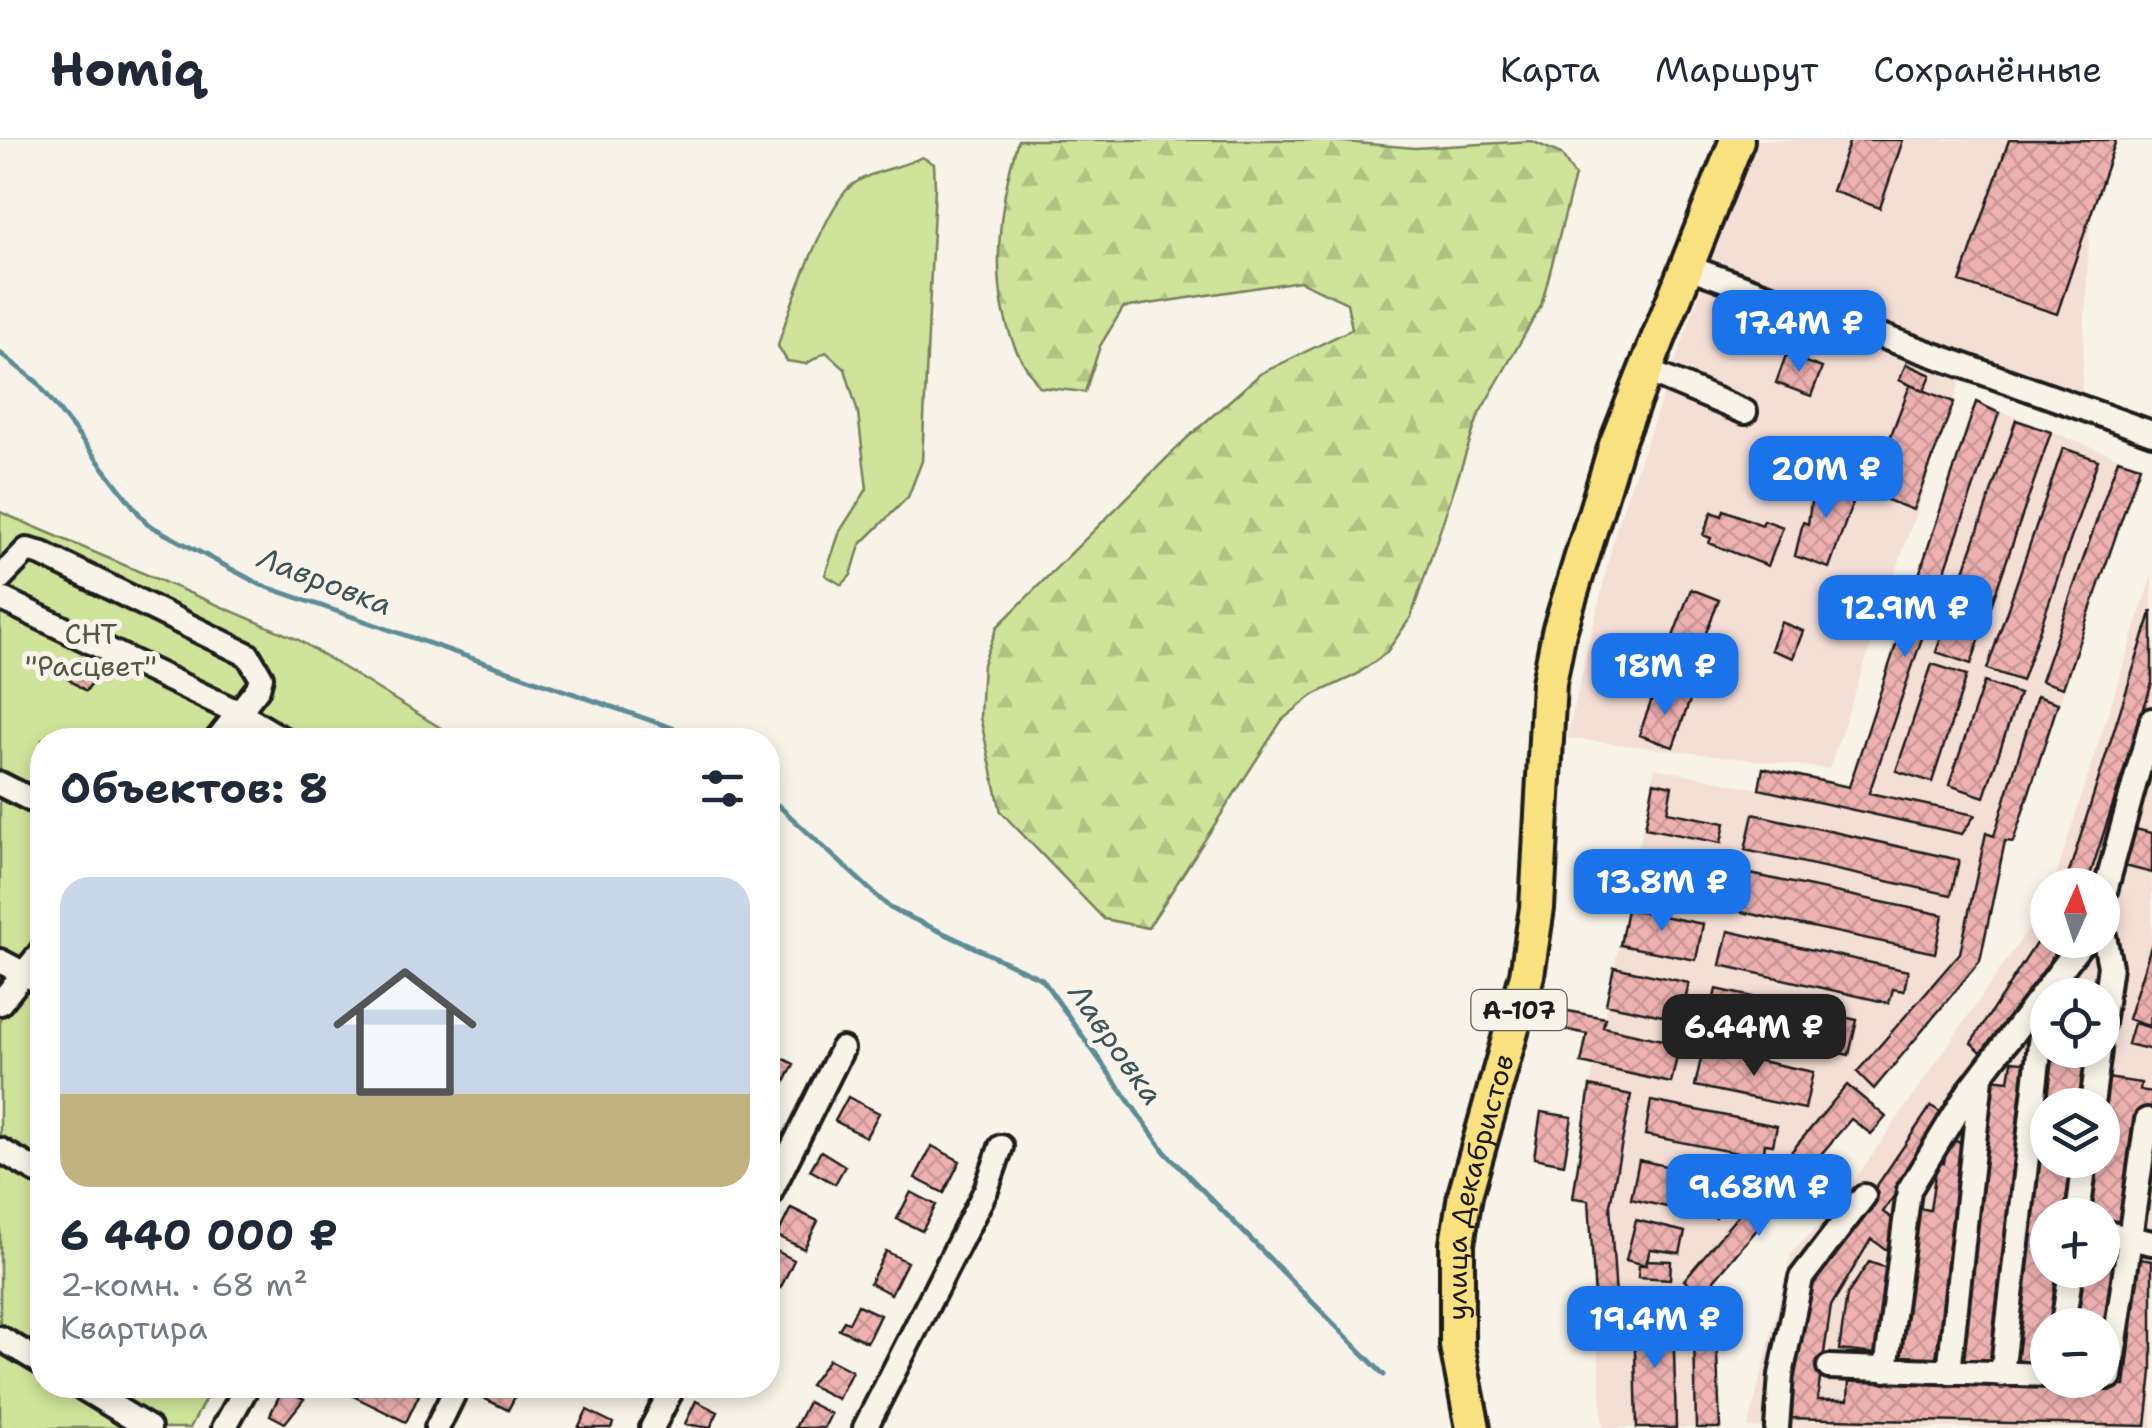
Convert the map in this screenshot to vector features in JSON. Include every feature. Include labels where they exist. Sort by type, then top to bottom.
[{"type":"highway","name":"улица Декабристов","points":[[1473,1428],[1457,1346],[1457,1244],[1466,1195],[1513,1037],[1530,958],[1537,908],[1549,683],[1572,586],[1616,446],[1737,140]]},
{"type":"street","points":[[1688,267],[2152,434]]},
{"type":"street","points":[[1647,371],[1745,412]]},
{"type":"street","points":[[0,578],[27,550],[42,554],[248,654],[261,676],[227,728]]},
{"type":"street","points":[[0,598],[263,728]]},
{"type":"street","points":[[2111,868],[2152,720]]},
{"type":"street","points":[[0,784],[30,799]]},
{"type":"street","points":[[2055,978],[2070,958]]},
{"type":"street","points":[[0,961],[30,976]]},
{"type":"street","points":[[0,1003],[30,981]]},
{"type":"street","points":[[1886,1370],[1910,1190],[1982,1074],[2030,1011]]},
{"type":"street","points":[[780,1174],[842,1049]]},
{"type":"street","points":[[2002,1374],[2037,1068]]},
{"type":"street","points":[[1949,1372],[1982,1074]]},
{"type":"street","points":[[2120,1334],[2142,1240],[2147,1120]]},
{"type":"street","points":[[866,1428],[986,1190],[1001,1146]]},
{"type":"street","points":[[0,1150],[30,1167]]},
{"type":"street","points":[[1764,1427],[1780,1428],[1781,1374],[1801,1278],[1864,1196]]},
{"type":"street","points":[[0,1338],[30,1357]]},
{"type":"street","points":[[1829,1367],[2030,1375]]},
{"type":"street","points":[[99,1398],[149,1428]]},
{"type":"street","points":[[224,1428],[241,1398]]},
{"type":"street","points":[[437,1428],[452,1398]]},
{"type":"street","points":[[652,1428],[667,1398]]},
{"type":"shaded area","points":[[1755,140],[2094,140],[2081,399],[1969,356],[1829,769],[1567,738],[1618,521]]},
{"type":"shaded area","points":[[1976,402],[2140,466],[2013,842],[2005,842],[1980,961],[1714,1280],[1720,1428],[1603,1428],[1589,1201],[1573,1198],[1589,1110],[1585,1110],[1655,768],[1758,789],[1763,768],[1849,786]]},
{"type":"shaded area","points":[[2152,575],[2152,1428],[1748,1428],[1791,1254],[1839,1203],[2030,927],[2030,958],[2120,958],[2120,868],[2058,868]]},
{"type":"green space","points":[[1018,140],[1321,140],[1415,148],[1532,141],[1561,154],[1575,176],[1541,306],[1479,414],[1411,617],[1386,653],[1356,675],[1313,695],[1282,720],[1148,928],[1104,919],[1001,812],[980,717],[983,664],[997,627],[1186,439],[1260,374],[1352,329],[1347,303],[1300,281],[1123,308],[1100,346],[1085,392],[1039,387],[1017,352],[1001,297],[1002,216]]},
{"type":"green space","points":[[922,157],[934,164],[935,186],[922,461],[908,497],[860,545],[851,575],[842,585],[825,575],[840,531],[867,489],[858,413],[845,369],[826,352],[806,364],[787,361],[778,346],[809,261],[841,197],[867,176]]},
{"type":"green space","name":"СНТ \"Расцвет\"","points":[[0,512],[297,639],[441,728],[30,728],[30,1398],[206,1398],[190,1428],[0,1428]]},
{"type":"building","points":[[1850,140],[1903,140],[1880,208],[1832,191]]},
{"type":"building","points":[[2009,140],[2116,140],[2057,314],[1960,282]]},
{"type":"building","points":[[1786,355],[1822,368],[1811,396],[1776,383]]},
{"type":"building","points":[[1906,364],[1931,375],[1924,391],[1899,380]]},
{"type":"building","points":[[1910,385],[1954,402],[1913,510],[1869,493]]},
{"type":"building","points":[[1976,402],[1999,413],[1869,793],[1975,815],[1962,834],[1759,789],[1763,768],[1849,787]]},
{"type":"building","points":[[2016,420],[2051,432],[1971,664],[1936,652]]},
{"type":"building","points":[[2063,448],[2098,460],[2022,681],[1987,669]]},
{"type":"building","points":[[2118,459],[2140,466],[2063,688],[2041,681]]},
{"type":"building","points":[[1823,472],[1859,485],[1829,568],[1795,556],[1803,522],[1808,524],[1811,502],[1817,503],[1822,488],[1818,486]]},
{"type":"building","points":[[1724,510],[1762,525],[1764,520],[1783,527],[1768,566],[1709,543],[1711,538],[1703,535],[1712,512],[1722,516]]},
{"type":"building","points":[[1691,589],[1719,600],[1699,650],[1672,639]]},
{"type":"building","points":[[2152,610],[2152,683],[2092,868],[2070,868]]},
{"type":"building","points":[[1781,622],[1803,631],[1793,658],[1771,650]]},
{"type":"building","points":[[79,657],[100,671],[86,691],[65,677]]},
{"type":"building","points":[[1932,664],[1967,675],[1932,782],[1896,771]]},
{"type":"building","points":[[1984,682],[2019,694],[1984,797],[1949,785]]},
{"type":"building","points":[[1656,688],[1690,700],[1673,747],[1639,735]]},
{"type":"building","points":[[2037,696],[2058,703],[2013,842],[2005,841],[1980,961],[1874,1089],[1857,1072],[1960,953],[1986,833],[1994,836]]},
{"type":"building","points":[[1654,782],[1672,786],[1667,812],[1725,823],[1721,843],[1645,828]]},
{"type":"building","points":[[1753,814],[1959,860],[1951,895],[1745,850]]},
{"type":"building","points":[[2135,829],[2152,833],[2152,873],[2125,866]]},
{"type":"building","points":[[1639,850],[1715,866],[1708,903],[1632,887]]},
{"type":"building","points":[[1741,872],[1943,915],[1935,953],[1732,910]]},
{"type":"building","points":[[1627,909],[1703,924],[1696,960],[1620,945]]},
{"type":"building","points":[[1728,931],[1908,971],[1904,991],[1893,989],[1889,1003],[1720,965]]},
{"type":"building","points":[[2152,943],[2152,1013],[2148,1026],[2128,1019]]},
{"type":"building","points":[[2030,953],[2030,958],[2052,958],[2038,978],[2030,978],[2030,991],[1986,1056],[1971,1043]]},
{"type":"building","points":[[1614,967],[1689,983],[1681,1020],[1606,1004]]},
{"type":"building","points":[[1716,989],[1857,1020],[1849,1055],[1708,1024]]},
{"type":"building","points":[[1563,1010],[1605,1018],[1603,1027],[1680,1044],[1671,1083],[1581,1063],[1587,1034],[1559,1028]]},
{"type":"building","points":[[2134,1023],[2152,1028],[2152,1050],[2128,1044]]},
{"type":"building","points":[[1703,1049],[1813,1072],[1805,1109],[1695,1086]]},
{"type":"building","points":[[780,1057],[794,1064],[780,1092]]},
{"type":"building","points":[[2012,1061],[2030,1063],[1996,1366],[1957,1362],[1991,1079],[2009,1081]]},
{"type":"building","points":[[2052,1068],[2086,1068],[2083,1088],[2049,1088]]},
{"type":"building","points":[[2107,1078],[2141,1083],[2140,1090],[2152,1092],[2152,1112],[2139,1111],[2124,1224],[2120,1223],[2120,1198],[2090,1198],[2093,1178],[2120,1178],[2120,1088],[2106,1088]]},
{"type":"building","points":[[1847,1085],[1886,1117],[1871,1134],[1851,1119],[1714,1280],[1720,1428],[1696,1428],[1693,1287],[1684,1280]]},
{"type":"building","points":[[1590,1086],[1631,1095],[1610,1205],[1616,1297],[1595,1299],[1589,1200],[1573,1198]]},
{"type":"building","points":[[848,1097],[879,1113],[866,1137],[835,1121]]},
{"type":"building","points":[[1651,1101],[1777,1126],[1773,1145],[1765,1144],[1763,1158],[1645,1135]]},
{"type":"building","points":[[1931,1106],[1948,1117],[1883,1212],[1902,1226],[1887,1250],[1871,1239],[1831,1306],[1817,1400],[1848,1400],[1849,1380],[2030,1384],[2030,1398],[2120,1398],[2120,1386],[2125,1386],[2140,1259],[2152,1261],[2152,1372],[2146,1426],[1784,1418],[1806,1290]]},
{"type":"building","points":[[1541,1112],[1572,1117],[1564,1164],[1534,1158]]},
{"type":"building","points":[[1947,1140],[1966,1143],[1935,1365],[1897,1360],[1917,1208],[1930,1210],[1937,1162],[1944,1163]]},
{"type":"building","points":[[932,1146],[960,1161],[944,1193],[915,1178]]},
{"type":"building","points":[[821,1151],[845,1166],[835,1184],[810,1170]]},
{"type":"building","points":[[1639,1160],[1732,1181],[1727,1203],[1720,1202],[1716,1218],[1631,1199]]},
{"type":"building","points":[[2038,1178],[2072,1178],[2069,1198],[2035,1198]]},
{"type":"building","points":[[911,1192],[936,1205],[922,1231],[897,1219]]},
{"type":"building","points":[[791,1208],[818,1221],[804,1249],[780,1237]]},
{"type":"building","points":[[1636,1220],[1685,1232],[1680,1253],[1650,1249],[1646,1265],[1626,1260]]},
{"type":"building","points":[[2030,1241],[2030,1288],[2058,1288],[2055,1308],[2030,1308],[2030,1362],[2015,1360]]},
{"type":"building","points":[[886,1251],[907,1262],[891,1294],[870,1283]]},
{"type":"building","points":[[780,1253],[794,1260],[780,1289]]},
{"type":"building","points":[[1647,1260],[1671,1261],[1670,1279],[1638,1277],[1639,1265],[1646,1265]]},
{"type":"building","points":[[1869,1262],[1887,1268],[1876,1354],[1839,1350],[1847,1295]]},
{"type":"building","points":[[2080,1288],[2114,1288],[2111,1308],[2078,1308]]},
{"type":"building","points":[[858,1305],[880,1315],[867,1342],[839,1329],[844,1321],[849,1323]]},
{"type":"building","points":[[1673,1313],[1676,1428],[1637,1428],[1634,1314]]},
{"type":"building","points":[[829,1359],[852,1371],[838,1399],[810,1385]]},
{"type":"building","points":[[278,1398],[304,1399],[285,1423],[270,1415]]},
{"type":"building","points":[[357,1398],[418,1398],[406,1422]]},
{"type":"building","points":[[483,1398],[514,1398],[508,1410]]},
{"type":"building","points":[[696,1401],[718,1412],[710,1428],[685,1424]]},
{"type":"building","points":[[808,1402],[831,1414],[824,1428],[795,1428]]},
{"type":"building","points":[[587,1410],[613,1423],[611,1428],[578,1428]]},
{"type":"waterway","name":"Лавровка","points":[[0,353],[37,382],[147,524],[261,585],[672,728]]},
{"type":"waterway","name":"Лавровка","points":[[780,807],[890,908],[1042,979],[1165,1152],[1384,1375]]}]
